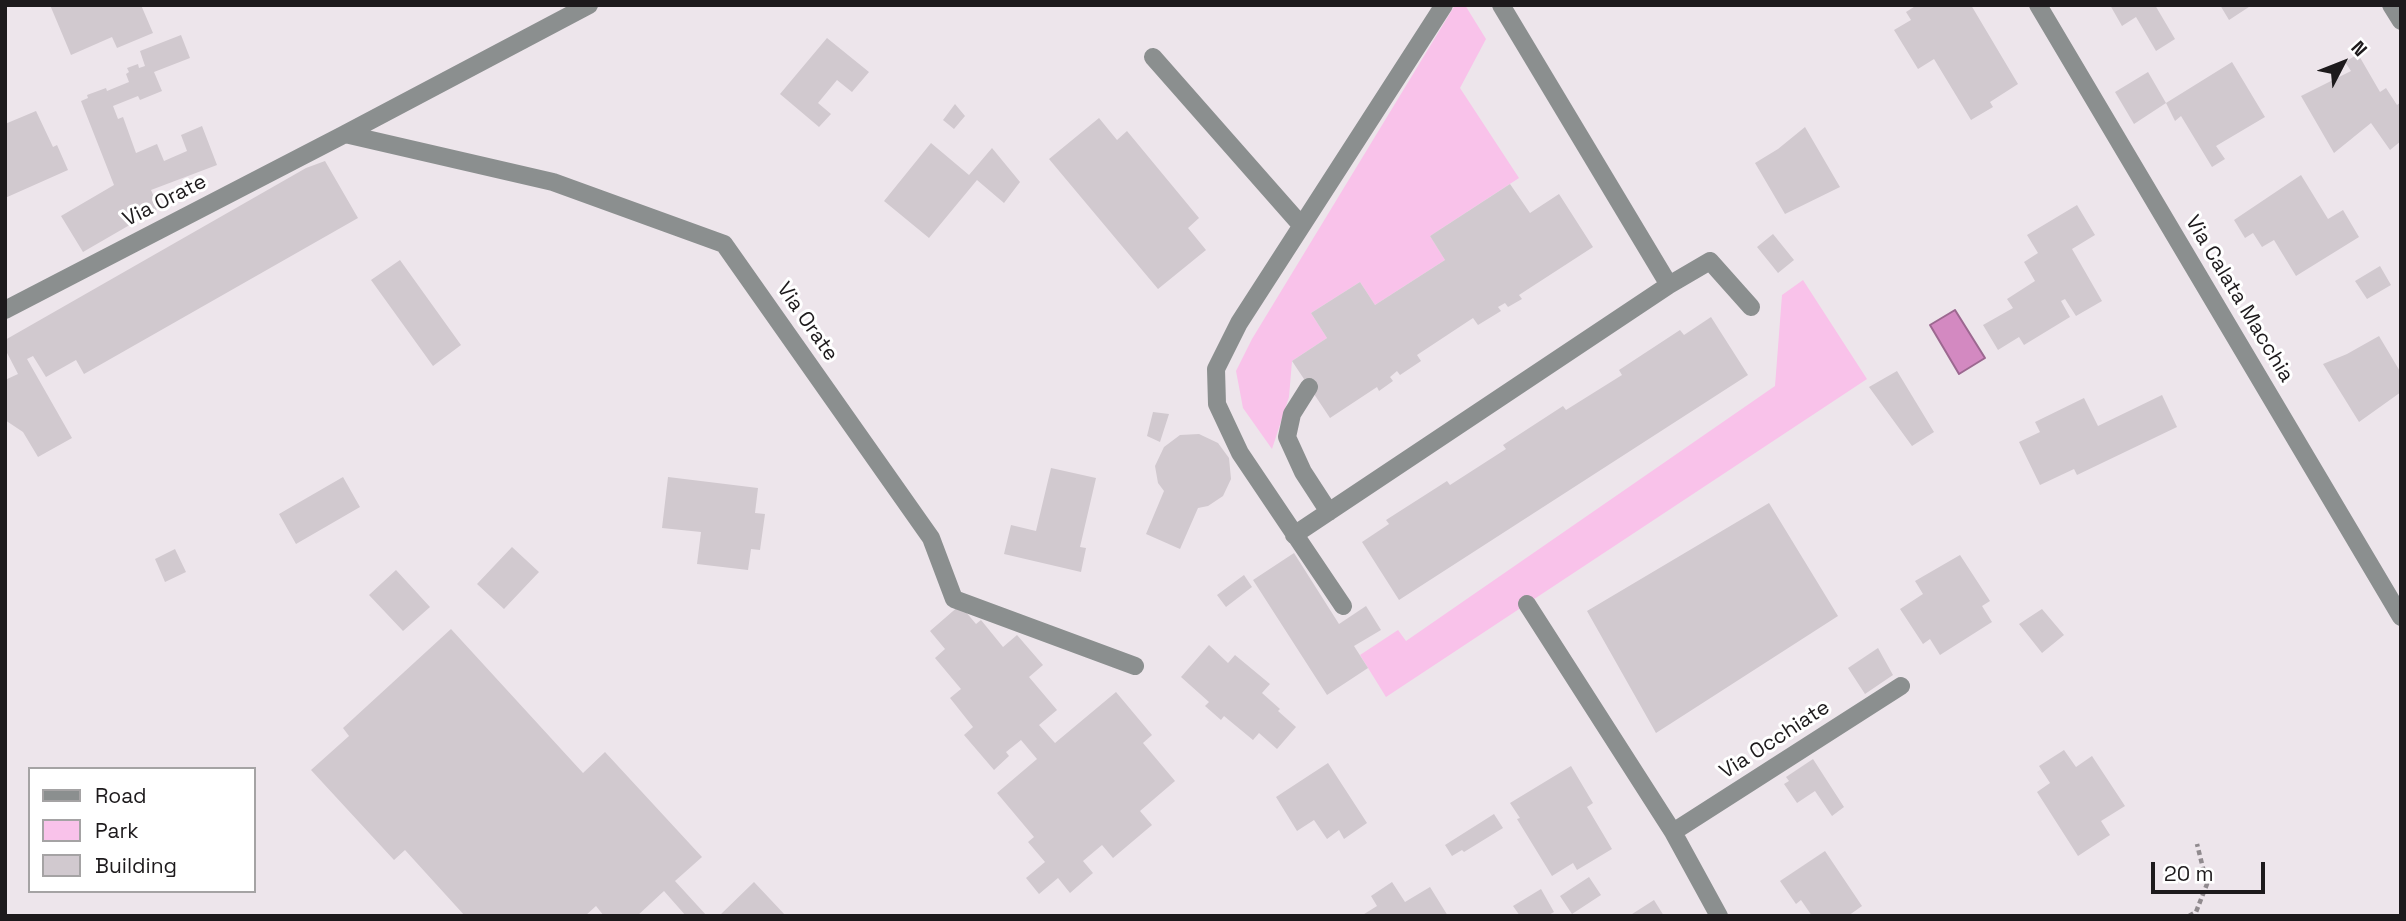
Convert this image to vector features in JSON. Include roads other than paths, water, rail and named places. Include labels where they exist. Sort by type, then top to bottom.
[{"type":"street","name":"Via Orate","points":[[5,310],[589,5]]},
{"type":"street","points":[[1343,606],[1240,453],[1217,404],[1216,369],[1239,323],[1444,5]]},
{"type":"street","points":[[1501,5],[1669,285]]},
{"type":"street","name":"Via Calata Macchia","points":[[2038,5],[2401,617]]},
{"type":"street","points":[[2391,5],[2401,21]]},
{"type":"street","points":[[1153,57],[1301,225]]},
{"type":"street","name":"Via Orate","points":[[345,134],[553,182],[724,244],[931,538],[954,599],[1135,666]]},
{"type":"street","points":[[1294,535],[1669,285],[1710,261],[1751,307]]},
{"type":"street","points":[[1309,387],[1292,414],[1287,438],[1303,472],[1329,512]]},
{"type":"street","points":[[1527,604],[1673,832],[1719,916]]},
{"type":"street","name":"Via Occhiate","points":[[1673,832],[1901,686]]}]
